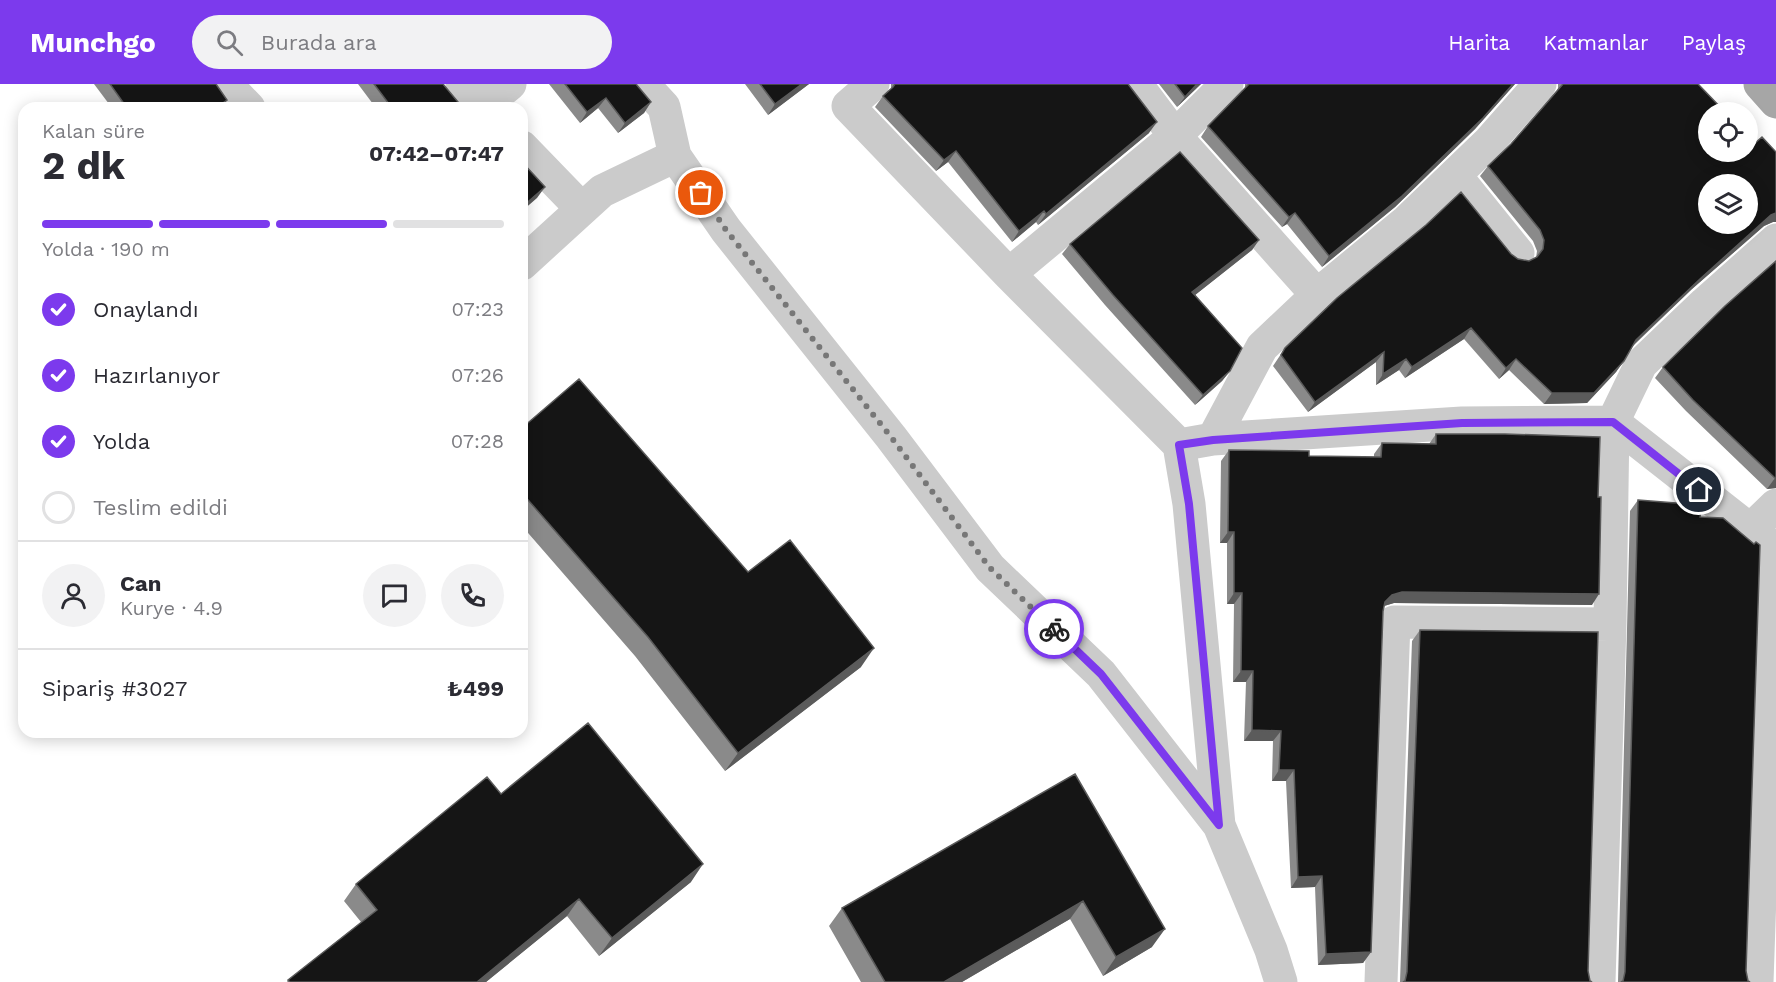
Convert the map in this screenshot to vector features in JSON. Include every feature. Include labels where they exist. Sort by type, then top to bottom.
[{"type":"main road","points":[[1760,84],[1776,102]]},
{"type":"street","points":[[477,102],[510,84]]},
{"type":"street","points":[[643,84],[664,107],[675,156],[726,230],[891,437],[990,568],[1101,674],[1219,825],[1271,950],[1281,982]]},
{"type":"street","points":[[873,84],[848,106],[1009,274],[1179,445],[1189,504],[1219,825]]},
{"type":"street","points":[[1136,84],[1175,135],[1317,295]]},
{"type":"street","points":[[1009,274],[1175,135],[1227,84]]},
{"type":"street","points":[[1213,440],[1262,347],[1317,295],[1407,221],[1489,142],[1540,84]]},
{"type":"street","points":[[528,153],[582,209]]},
{"type":"street","points":[[528,258],[602,191],[675,156]]},
{"type":"street","points":[[1455,175],[1518,253]]},
{"type":"street","points":[[1599,982],[1610,624],[1613,422],[1641,364],[1776,240]]},
{"type":"street","points":[[1179,445],[1213,440],[1462,423],[1613,422],[1766,542]]},
{"type":"street","points":[[1757,982],[1766,542],[1776,505]]},
{"type":"street","points":[[1381,982],[1394,622],[1610,624]]},
{"type":"building","points":[[110,84],[216,84],[227,100],[224,102],[123,102]]},
{"type":"building","points":[[374,84],[443,84],[458,102],[388,102]]},
{"type":"building","points":[[565,84],[636,84],[651,102],[625,123],[606,98],[587,112]]},
{"type":"building","points":[[760,84],[802,84],[775,104]]},
{"type":"building","points":[[895,84],[1128,84],[1157,122],[1046,214],[1044,211],[1019,231],[956,151],[944,160],[883,96]]},
{"type":"building","points":[[1175,84],[1197,84],[1185,97]]},
{"type":"building","points":[[1249,84],[1513,84],[1483,118],[1402,196],[1329,256],[1295,213],[1289,217],[1208,126]]},
{"type":"building","points":[[1563,84],[1698,84],[1715,102],[1698,102],[1698,162],[1758,162],[1758,140],[1762,137],[1776,152],[1776,213],[1758,227],[1758,174],[1698,174],[1698,234],[1750,234],[1636,340],[1624,361],[1594,393],[1552,393],[1516,359],[1506,368],[1471,328],[1412,367],[1406,359],[1383,374],[1384,352],[1315,402],[1281,355],[1285,348],[1337,298],[1426,225],[1461,192],[1511,254],[1518,259],[1529,261],[1537,257],[1543,249],[1544,240],[1540,230],[1488,166],[1511,144]]},
{"type":"building","points":[[1180,152],[1259,240],[1192,292],[1242,348],[1230,371],[1203,395],[1070,244]]},
{"type":"building","points":[[528,169],[545,187],[528,202]]},
{"type":"building","points":[[1776,261],[1775,478],[1693,400],[1663,367],[1725,306]]},
{"type":"building","points":[[579,379],[748,572],[790,540],[874,648],[738,753],[648,637],[528,500],[528,423]]},
{"type":"building","points":[[1436,434],[1600,437],[1599,594],[1402,592],[1392,595],[1385,602],[1371,952],[1326,954],[1322,876],[1298,877],[1294,770],[1279,770],[1281,731],[1252,730],[1253,671],[1241,671],[1242,593],[1234,593],[1234,532],[1228,532],[1229,450],[1309,451],[1309,456],[1381,457],[1382,443],[1436,444]]},
{"type":"building","points":[[1638,500],[1701,505],[1700,517],[1723,518],[1754,544],[1756,542],[1760,545],[1746,971],[1750,982],[1621,982],[1625,972]]},
{"type":"building","points":[[1420,630],[1598,632],[1588,971],[1592,982],[1403,982],[1407,972]]},
{"type":"building","points":[[588,723],[703,864],[612,938],[579,899],[477,982],[290,982],[288,980],[377,910],[356,884],[487,777],[501,794]]},
{"type":"building","points":[[1075,774],[1165,929],[1116,957],[1083,901],[944,982],[885,982],[842,908]]},
{"type":"way so far","points":[[701,193],[726,230],[891,437],[990,568],[1054,629]]},
{"type":"route","points":[[1054,629],[1101,674],[1219,825],[1189,504],[1179,445],[1213,440],[1462,423],[1613,422],[1699,490]]}]
